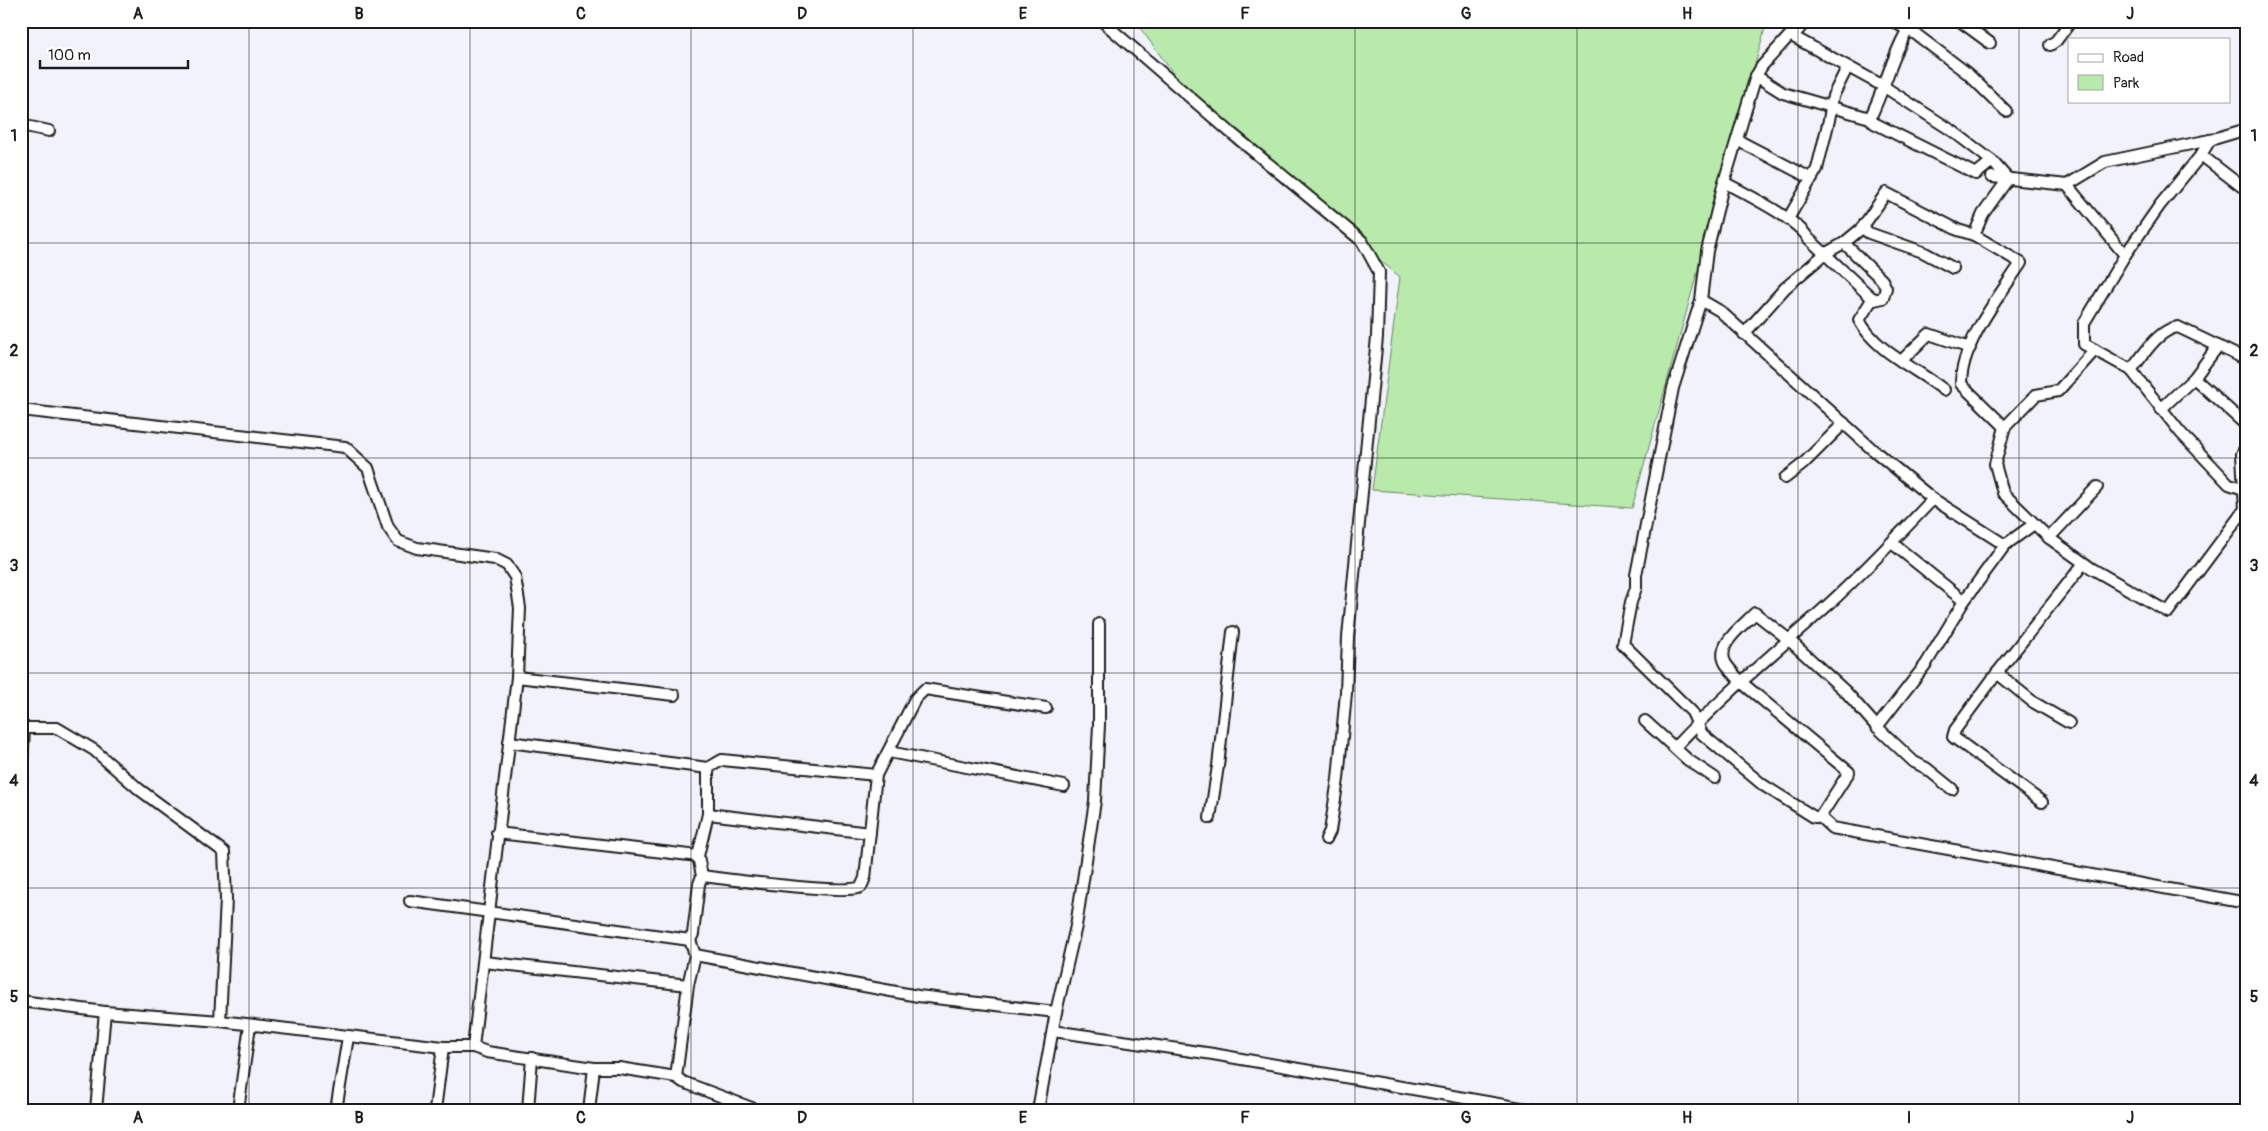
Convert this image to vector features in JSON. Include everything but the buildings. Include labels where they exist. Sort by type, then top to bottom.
[{"type":"street","points":[[21,26],[22,21]]},
{"type":"street","points":[[1102,21],[1230,132],[1362,241],[1379,272],[1377,337],[1348,637],[1346,693],[1338,778],[1330,831],[1326,839]]},
{"type":"street","points":[[1794,35],[1806,21]]},
{"type":"street","points":[[1892,21],[1917,35],[1967,73],[2006,111]]},
{"type":"street","points":[[1870,118],[1880,99],[1886,75],[1907,31],[1914,21]]},
{"type":"street","points":[[1960,21],[1990,43]]},
{"type":"street","points":[[2050,45],[2070,22]]},
{"type":"street","points":[[2008,178],[1992,161],[1954,132],[1883,86],[1847,68],[1846,65],[1794,35],[1790,34],[1762,66],[1756,76],[1724,182],[1707,251],[1702,300],[1673,388],[1636,575],[1636,588],[1631,602],[1623,644],[1692,712],[1702,734],[1763,785],[1814,817],[1820,817],[1832,828],[2247,903]]},
{"type":"street","points":[[1788,219],[1812,179],[1819,161],[1833,96],[1847,68]]},
{"type":"street","points":[[1756,76],[1783,92],[1830,108],[1870,118],[1874,123],[1976,174],[1992,161]]},
{"type":"street","points":[[21,125],[49,130]]},
{"type":"street","points":[[1992,177],[2067,185],[2105,162],[2210,140],[2247,129]]},
{"type":"street","points":[[1737,140],[1812,179]]},
{"type":"street","points":[[2210,140],[2201,155],[2160,205],[2125,255],[2084,323],[2084,344],[2131,370],[2180,432],[2229,484],[2244,489]]},
{"type":"street","points":[[2201,155],[2241,186],[2247,187]]},
{"type":"street","points":[[1974,235],[1983,214],[2008,178]]},
{"type":"street","points":[[1724,182],[1788,219],[1873,298],[1883,298],[1886,288],[1882,280],[1844,243]]},
{"type":"street","points":[[2067,185],[2125,255]]},
{"type":"street","points":[[1744,334],[1785,288],[1826,253],[1844,243],[1862,228],[1886,193],[1958,230],[1974,235],[2021,263],[1981,326],[1970,348],[1961,375],[1961,384],[2004,427]]},
{"type":"street","points":[[1862,228],[1869,233],[1923,252],[1953,268]]},
{"type":"street","points":[[1873,298],[1859,320],[1863,328],[1891,355],[1944,390]]},
{"type":"street","points":[[1702,300],[1720,311],[1872,449],[1933,499],[2005,544]]},
{"type":"street","points":[[2131,370],[2160,334],[2171,328],[2178,327],[2247,360]]},
{"type":"street","points":[[1901,361],[1929,334],[1970,348]]},
{"type":"street","points":[[2161,409],[2194,378],[2218,346]]},
{"type":"street","points":[[2094,350],[2058,391],[2036,395],[2004,427],[1994,464],[2003,493],[2049,538],[2084,563],[2168,612],[2246,509],[2242,454],[2247,445]]},
{"type":"street","points":[[2194,378],[2247,426]]},
{"type":"street","points":[[21,410],[345,447],[368,468],[388,527],[398,541],[418,548],[495,559],[507,565],[515,576],[520,608],[517,677],[473,1047]]},
{"type":"street","points":[[1785,478],[1803,464],[1844,423]]},
{"type":"street","points":[[2049,538],[2097,486]]},
{"type":"street","points":[[1676,747],[1741,682],[1829,604],[1892,543],[1933,499]]},
{"type":"street","points":[[1877,727],[1926,664],[1964,601],[2005,544],[2034,524]]},
{"type":"street","points":[[1892,543],[1964,601]]},
{"type":"street","points":[[2042,802],[1953,737],[1955,730],[1997,672],[2084,563]]},
{"type":"street","points":[[1820,817],[1849,772],[1741,682],[1726,664],[1723,651],[1728,641],[1755,613],[1788,639],[1846,692],[1877,727],[1914,762],[1926,768],[1952,789]]},
{"type":"street","points":[[1038,1110],[1056,1012],[1076,926],[1096,801],[1099,725],[1099,624]]},
{"type":"street","points":[[1210,818],[1218,766],[1233,632]]},
{"type":"street","points":[[1997,672],[2033,702],[2069,723]]},
{"type":"street","points":[[517,677],[674,695]]},
{"type":"street","points":[[702,876],[831,889],[856,890],[861,888],[865,878],[876,775],[915,699],[925,689],[1046,708]]},
{"type":"street","points":[[1645,721],[1676,747],[1688,760],[1715,778]]},
{"type":"street","points":[[21,785],[23,728],[56,728],[94,750],[140,790],[224,852],[226,899],[220,1021]]},
{"type":"street","points":[[509,742],[708,768],[722,760],[876,775]]},
{"type":"street","points":[[889,752],[1064,786]]},
{"type":"street","points":[[676,1077],[688,985],[695,955],[690,940],[693,934],[698,884],[702,876],[698,856],[708,814],[708,768]]},
{"type":"street","points":[[708,814],[870,833]]},
{"type":"street","points":[[497,833],[698,856]]},
{"type":"street","points":[[410,901],[690,940]]},
{"type":"street","points":[[695,955],[918,996],[1056,1012]]},
{"type":"street","points":[[484,962],[688,985]]},
{"type":"street","points":[[21,1001],[105,1012],[220,1021],[443,1047],[473,1047],[487,1052],[594,1068],[619,1068],[676,1077],[682,1082],[757,1110]]},
{"type":"street","points":[[96,1110],[105,1012]]},
{"type":"street","points":[[238,1110],[250,1025]]},
{"type":"street","points":[[1053,1031],[1213,1054],[1533,1110]]},
{"type":"street","points":[[336,1110],[348,1037]]},
{"type":"street","points":[[435,1110],[443,1047]]},
{"type":"street","points":[[528,1110],[532,1058]]},
{"type":"street","points":[[589,1110],[594,1068]]},
{"type":"green space","points":[[1135,21],[1767,21],[1632,508],[1372,490],[1400,277],[1198,107]]}]
